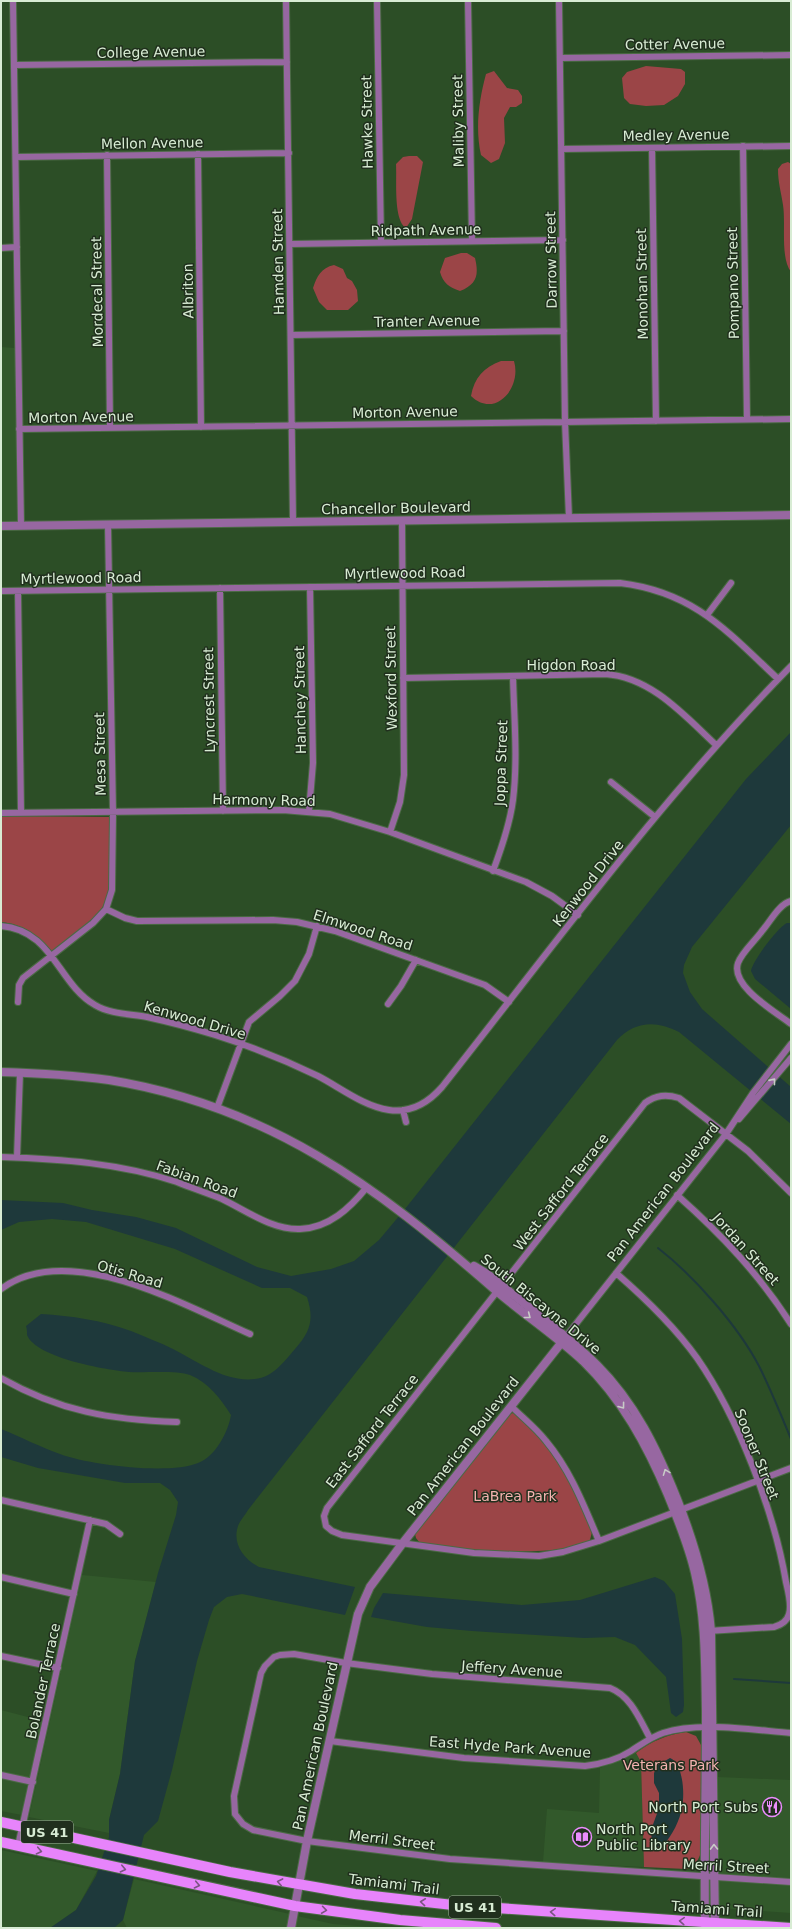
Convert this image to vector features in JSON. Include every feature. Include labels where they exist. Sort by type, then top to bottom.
[{"type":"main road","name":"Tamiami Trail","points":[[1,1822],[299,1886],[354,1894],[453,1905],[710,1925],[791,1928]]},
{"type":"main road","name":"US 41","points":[[1,1842],[295,1906],[400,1920],[496,1928]]},
{"type":"street","points":[[13,1],[21,526]]},
{"type":"street","name":"Hamden Street","points":[[286,1],[293,522]]},
{"type":"street","name":"Hawke Street","points":[[377,1],[381,242]]},
{"type":"street","name":"Maliby Street","points":[[468,1],[472,241]]},
{"type":"street","name":"Darrow Street","points":[[559,1],[565,422],[569,518]]},
{"type":"street","name":"Cotter Avenue","points":[[560,58],[791,55]]},
{"type":"street","name":"College Avenue","points":[[14,66],[287,62]]},
{"type":"street","name":"Pompano Street","points":[[743,146],[747,419]]},
{"type":"street","name":"Medley Avenue","points":[[561,149],[791,146]]},
{"type":"street","name":"Monohan Street","points":[[652,148],[656,421]]},
{"type":"street","name":"Mellon Avenue","points":[[16,156],[289,153]]},
{"type":"street","name":"Albriton","points":[[198,154],[201,427]]},
{"type":"street","name":"Mordecal Street","points":[[107,155],[110,428]]},
{"type":"street","name":"Ridpath Avenue","points":[[290,244],[563,240]]},
{"type":"street","points":[[1,248],[17,248]]},
{"type":"street","name":"Tranter Avenue","points":[[291,335],[564,331]]},
{"type":"street","name":"Morton Avenue","points":[[19,430],[791,419]]},
{"type":"street","name":"Chancellor Boulevard","points":[[1,526],[791,515]]},
{"type":"street","name":"Wexford Street","points":[[390,832],[404,784],[402,521]]},
{"type":"street","name":"Mesa Street","points":[[18,1002],[20,981],[94,923],[106,908],[113,883],[108,525]]},
{"type":"street","name":"Myrtlewood Road","points":[[1,591],[620,582],[643,586],[666,593],[688,603],[707,615],[729,633],[778,679]]},
{"type":"street","points":[[707,615],[731,583]]},
{"type":"street","name":"Hanchey Street","points":[[309,812],[313,763],[310,587]]},
{"type":"street","name":"Lyncrest Street","points":[[220,588],[223,811]]},
{"type":"street","points":[[18,591],[21,813]]},
{"type":"street","name":"Kenwood Drive","points":[[1,926],[20,930],[33,937],[51,956],[82,995],[95,1005],[110,1011],[180,1025],[240,1044],[301,1068],[374,1106],[388,1110],[403,1110],[425,1102],[437,1093],[655,817],[716,745],[791,666]]},
{"type":"street","name":"Higdon Road","points":[[403,678],[605,674],[634,680],[659,694],[716,745]]},
{"type":"street","name":"Joppa Street","points":[[494,871],[506,834],[513,799],[515,773],[514,677]]},
{"type":"street","points":[[611,782],[655,817]]},
{"type":"street","name":"Harmony Road","points":[[1,813],[223,811],[309,812],[346,818],[390,832],[542,890],[578,915]]},
{"type":"street","points":[[791,901],[782,907],[740,959],[737,970],[739,979],[744,988],[791,1024]]},
{"type":"street","name":"Elmwood Road","points":[[106,908],[126,918],[137,921],[273,920],[317,926],[490,987],[509,1002]]},
{"type":"street","points":[[217,1108],[250,1020],[286,991],[299,975],[309,954],[317,926]]},
{"type":"street","points":[[388,1004],[401,986],[416,960]]},
{"type":"street","name":"Pan American Boulevard","points":[[291,1928],[307,1841],[346,1663],[358,1614],[365,1595],[377,1576],[402,1544],[726,1134],[753,1093],[791,1044]]},
{"type":"street","points":[[791,1058],[759,1098],[726,1134],[758,1161],[791,1193]]},
{"type":"street","name":"South Biscayne Drive","points":[[1,1072],[56,1074],[110,1080],[150,1088],[217,1108],[294,1141],[334,1164],[400,1210],[564,1339],[599,1378],[628,1415],[651,1456],[678,1511],[695,1571],[708,1631],[710,1925]]},
{"type":"street","points":[[17,1157],[20,1073]]},
{"type":"street","name":"West Safford Terrace","points":[[500,1289],[642,1106],[654,1097],[665,1095],[679,1098],[726,1134]]},
{"type":"street","points":[[403,1110],[406,1122]]},
{"type":"street","name":"Fabian Road","points":[[1,1156],[80,1161],[152,1175],[199,1190],[272,1224],[291,1229],[312,1228],[331,1221],[353,1204],[367,1187]]},
{"type":"street","name":"Jordan Street","points":[[678,1195],[734,1248],[762,1282],[791,1324]]},
{"type":"street","name":"Otis Road","points":[[1,1289],[18,1278],[35,1272],[55,1270],[83,1273],[120,1280],[146,1288],[250,1334]]},
{"type":"street","name":"Sooner Street","points":[[616,1273],[657,1310],[697,1358],[730,1415],[757,1481],[780,1552],[791,1607],[789,1615],[783,1624],[774,1627],[708,1631]]},
{"type":"street","name":"East Safford Terrace","points":[[500,1289],[325,1512],[325,1524],[335,1533],[402,1544],[474,1553],[526,1556],[552,1554],[599,1541],[791,1468]]},
{"type":"street","points":[[1,1378],[38,1398],[86,1413],[124,1420],[177,1422]]},
{"type":"street","points":[[511,1406],[546,1441],[565,1466],[577,1488],[599,1541]]},
{"type":"street","points":[[1,1500],[90,1520],[110,1526],[120,1534]]},
{"type":"street","name":"Bolander Terrace","points":[[18,1846],[90,1520]]},
{"type":"street","points":[[1,1577],[74,1594]]},
{"type":"street","name":"Merril Street","points":[[346,1663],[294,1654],[280,1655],[270,1661],[261,1673],[236,1785],[234,1809],[243,1824],[258,1832],[307,1841],[450,1859],[791,1882]]},
{"type":"street","points":[[1,1656],[58,1668]]},
{"type":"street","name":"Jeffery Avenue","points":[[346,1663],[451,1676],[610,1688],[618,1691],[630,1702],[650,1738]]},
{"type":"street","name":"East Hyde Park Avenue","points":[[330,1741],[456,1757],[585,1766],[599,1764],[618,1757],[650,1738],[681,1728],[709,1727],[791,1733]]},
{"type":"street","points":[[1,1775],[33,1782]]},
{"type":"shaded area","points":[[1,347],[15,348],[17,522],[1,523]]},
{"type":"shaded area","points":[[82,1575],[156,1582],[135,1661],[120,1774],[109,1820],[109,1833],[29,1817]]},
{"type":"shaded area","points":[[1,1710],[43,1721],[31,1778],[1,1771]]},
{"type":"shaded area","points":[[636,1753],[641,1762],[644,1867],[543,1862],[547,1809],[599,1813],[600,1768]]},
{"type":"shaded area","points":[[718,1777],[791,1780],[791,1878],[719,1873]]},
{"type":"shaded area","points":[[1,1779],[29,1785],[22,1815],[1,1811]]},
{"type":"shaded area","points":[[1,1850],[97,1871],[76,1910],[50,1928],[1,1928]]},
{"type":"shaded area","points":[[134,1879],[290,1914],[287,1928],[127,1928],[123,1920]]},
{"type":"shaded area","points":[[719,1881],[791,1886],[791,1913],[719,1908]]},
{"type":"shaded area","points":[[297,1916],[333,1924],[382,1928],[294,1928]]},
{"type":"green space","points":[[646,66],[681,69],[685,72],[685,84],[678,96],[664,105],[646,106],[630,104],[624,98],[622,78],[627,72]]},
{"type":"green space","points":[[494,71],[507,88],[518,90],[522,96],[522,103],[516,107],[510,107],[504,118],[505,143],[499,159],[491,163],[481,155],[478,124],[481,94],[486,74]]},
{"type":"green space","points":[[417,156],[423,162],[412,219],[406,228],[402,224],[397,208],[396,164],[403,157]]},
{"type":"green space","points":[[788,162],[791,164],[791,272],[784,249],[784,212],[778,174],[778,169],[782,164]]},
{"type":"green space","points":[[461,253],[467,253],[475,258],[477,269],[473,282],[460,291],[447,284],[440,272],[445,258]]},
{"type":"green space","points":[[334,265],[343,269],[347,278],[352,281],[357,290],[358,301],[348,310],[327,310],[319,302],[313,288],[320,273],[326,268]]},
{"type":"green space","points":[[501,361],[514,361],[515,371],[514,381],[510,390],[504,397],[497,402],[489,404],[480,402],[471,396],[477,379],[481,374],[490,366]]},
{"type":"green space","points":[[1,816],[109,817],[110,879],[105,902],[100,911],[89,922],[52,951],[29,931],[16,925],[1,922]]},
{"type":"green space","name":"LaBrea Park","points":[[513,1413],[521,1419],[540,1439],[559,1463],[573,1489],[592,1532],[590,1540],[577,1546],[534,1551],[481,1550],[435,1546],[420,1543],[415,1534],[510,1414]]},
{"type":"green space","name":"Veterans Park","points":[[686,1732],[696,1736],[701,1745],[701,1853],[695,1866],[686,1869],[644,1867],[641,1762],[636,1753],[660,1739]]},
{"type":"water","points":[[791,732],[791,825],[692,947],[684,965],[683,973],[690,992],[702,1009],[791,1087],[791,1124],[679,1032],[654,1024],[646,1024],[631,1029],[617,1040],[248,1510],[238,1526],[238,1545],[244,1555],[259,1567],[355,1587],[345,1615],[242,1594],[227,1597],[214,1607],[197,1661],[172,1770],[158,1821],[144,1835],[123,1920],[114,1928],[50,1928],[76,1910],[96,1876],[109,1837],[109,1820],[120,1774],[135,1661],[158,1573],[176,1515],[178,1502],[170,1490],[160,1483],[125,1483],[38,1468],[1,1457],[1,1429],[53,1451],[90,1462],[129,1467],[185,1467],[204,1460],[216,1449],[224,1436],[231,1415],[214,1392],[197,1378],[184,1373],[129,1372],[105,1369],[73,1361],[57,1356],[33,1343],[27,1335],[26,1326],[41,1314],[98,1321],[131,1331],[173,1349],[212,1370],[233,1378],[255,1379],[267,1375],[277,1368],[305,1336],[310,1324],[310,1312],[307,1297],[290,1288],[262,1288],[175,1249],[86,1222],[52,1219],[19,1222],[1,1230],[1,1200],[63,1203],[92,1210],[136,1217],[176,1228],[257,1267],[291,1276],[331,1269],[354,1261],[379,1240],[405,1209],[746,779]]},
{"type":"water","points":[[787,923],[791,923],[791,1009],[755,979],[751,971],[766,945]]},
{"type":"water","points":[[655,1577],[664,1581],[675,1594],[682,1639],[684,1705],[683,1712],[676,1717],[671,1713],[666,1677],[635,1645],[615,1637],[584,1638],[472,1631],[427,1627],[371,1617],[374,1608],[383,1593],[522,1605],[580,1600]]},
{"type":"water","points":[[670,1758],[678,1766],[680,1772],[683,1787],[683,1801],[681,1812],[672,1833],[663,1846],[657,1847],[652,1843],[651,1830],[659,1808],[659,1793],[654,1783],[654,1773],[658,1765]]},
{"type":"waterway","points":[[658,1248],[672,1259],[714,1302],[739,1335],[759,1366],[791,1439]]},
{"type":"waterway","points":[[734,1679],[791,1683]]},
{"type":"place","name":"North Port Subs","points":[[772,1807]]},
{"type":"place","name":"North Port Public Library","points":[[582,1837]]}]
